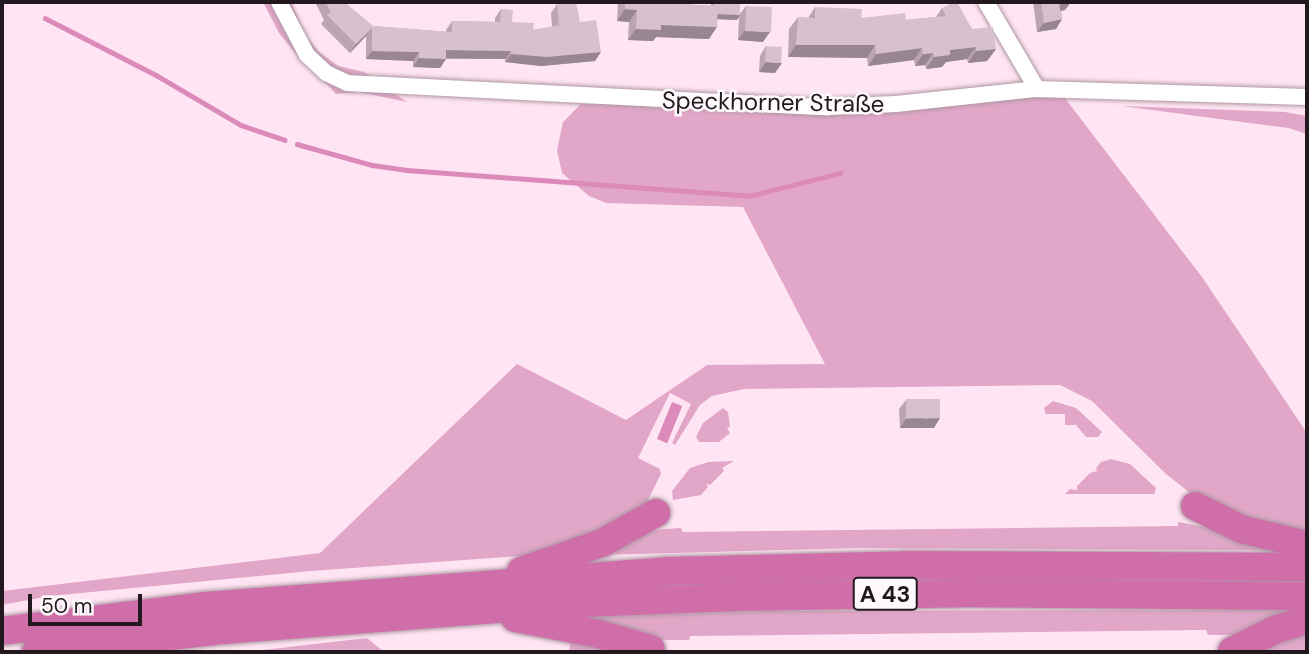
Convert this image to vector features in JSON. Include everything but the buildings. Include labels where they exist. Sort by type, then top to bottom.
[{"type":"highway","points":[[1195,506],[1241,529],[1307,545]]},
{"type":"highway","points":[[481,584],[602,543],[656,513]]},
{"type":"highway","name":"A 43","points":[[2,631],[205,606],[667,571],[893,566],[1307,567]]},
{"type":"highway","name":"A 43","points":[[36,652],[223,630],[463,611],[769,596],[948,593],[1307,596]]},
{"type":"highway","points":[[463,611],[599,634],[651,649]]},
{"type":"highway","points":[[1232,651],[1277,629],[1307,620]]},
{"type":"street","name":"Speckhorner Straße","points":[[279,2],[307,55],[326,73],[346,83],[828,107],[896,104],[1037,89],[1307,97]]},
{"type":"street","points":[[986,2],[1037,89]]},
{"type":"shaded area","points":[[263,2],[291,2],[306,36],[319,52],[338,66],[364,72],[407,102],[359,92],[336,94],[300,59],[279,33]]},
{"type":"shaded area","points":[[1064,97],[1202,277],[1307,433],[1307,537],[1261,527],[1194,496],[1166,474],[1092,401],[1060,385],[744,389],[712,396],[700,405],[675,445],[672,443],[691,404],[670,393],[638,458],[660,469],[661,474],[647,502],[633,516],[547,554],[311,571],[50,596],[2,605],[2,591],[320,553],[517,364],[626,420],[707,365],[825,364],[743,207],[606,203],[589,196],[562,173],[557,150],[563,122],[581,104]]},
{"type":"shaded area","points":[[1122,106],[1285,112],[1307,116],[1307,134],[1288,128]]},
{"type":"shaded area","points":[[1053,401],[1076,408],[1102,432],[1098,437],[1086,437],[1076,425],[1065,425],[1065,414],[1046,414],[1044,408]]},
{"type":"shaded area","points":[[672,402],[682,406],[667,443],[657,439]]},
{"type":"shaded area","points":[[723,408],[728,412],[730,427],[727,428],[730,433],[719,442],[699,442],[696,437],[703,423]]},
{"type":"shaded area","points":[[1111,459],[1130,464],[1156,488],[1154,494],[1065,494],[1070,489],[1077,490],[1077,486],[1090,473],[1097,471],[1096,468],[1101,462]]},
{"type":"shaded area","points":[[734,461],[722,468],[724,471],[710,485],[706,484],[708,487],[701,495],[673,500],[672,491],[690,468],[708,462]]},
{"type":"shaded area","points":[[1178,522],[1217,529],[1266,546],[1266,550],[859,548],[600,555],[651,531],[681,528],[683,532],[1178,526]]},
{"type":"shaded area","points":[[766,611],[1294,611],[1254,630],[1231,635],[1208,635],[1206,630],[690,636],[689,640],[644,640],[577,617]]},
{"type":"shaded area","points":[[1307,631],[1307,652],[1252,652]]},
{"type":"shaded area","points":[[367,638],[384,652],[246,652]]},
{"type":"shaded area","points":[[571,639],[626,652],[569,652]]},
{"type":"waterway","points":[[45,18],[156,75],[241,125],[285,140]]},
{"type":"waterway","points":[[297,144],[372,165],[407,170],[749,196],[840,173]]}]
